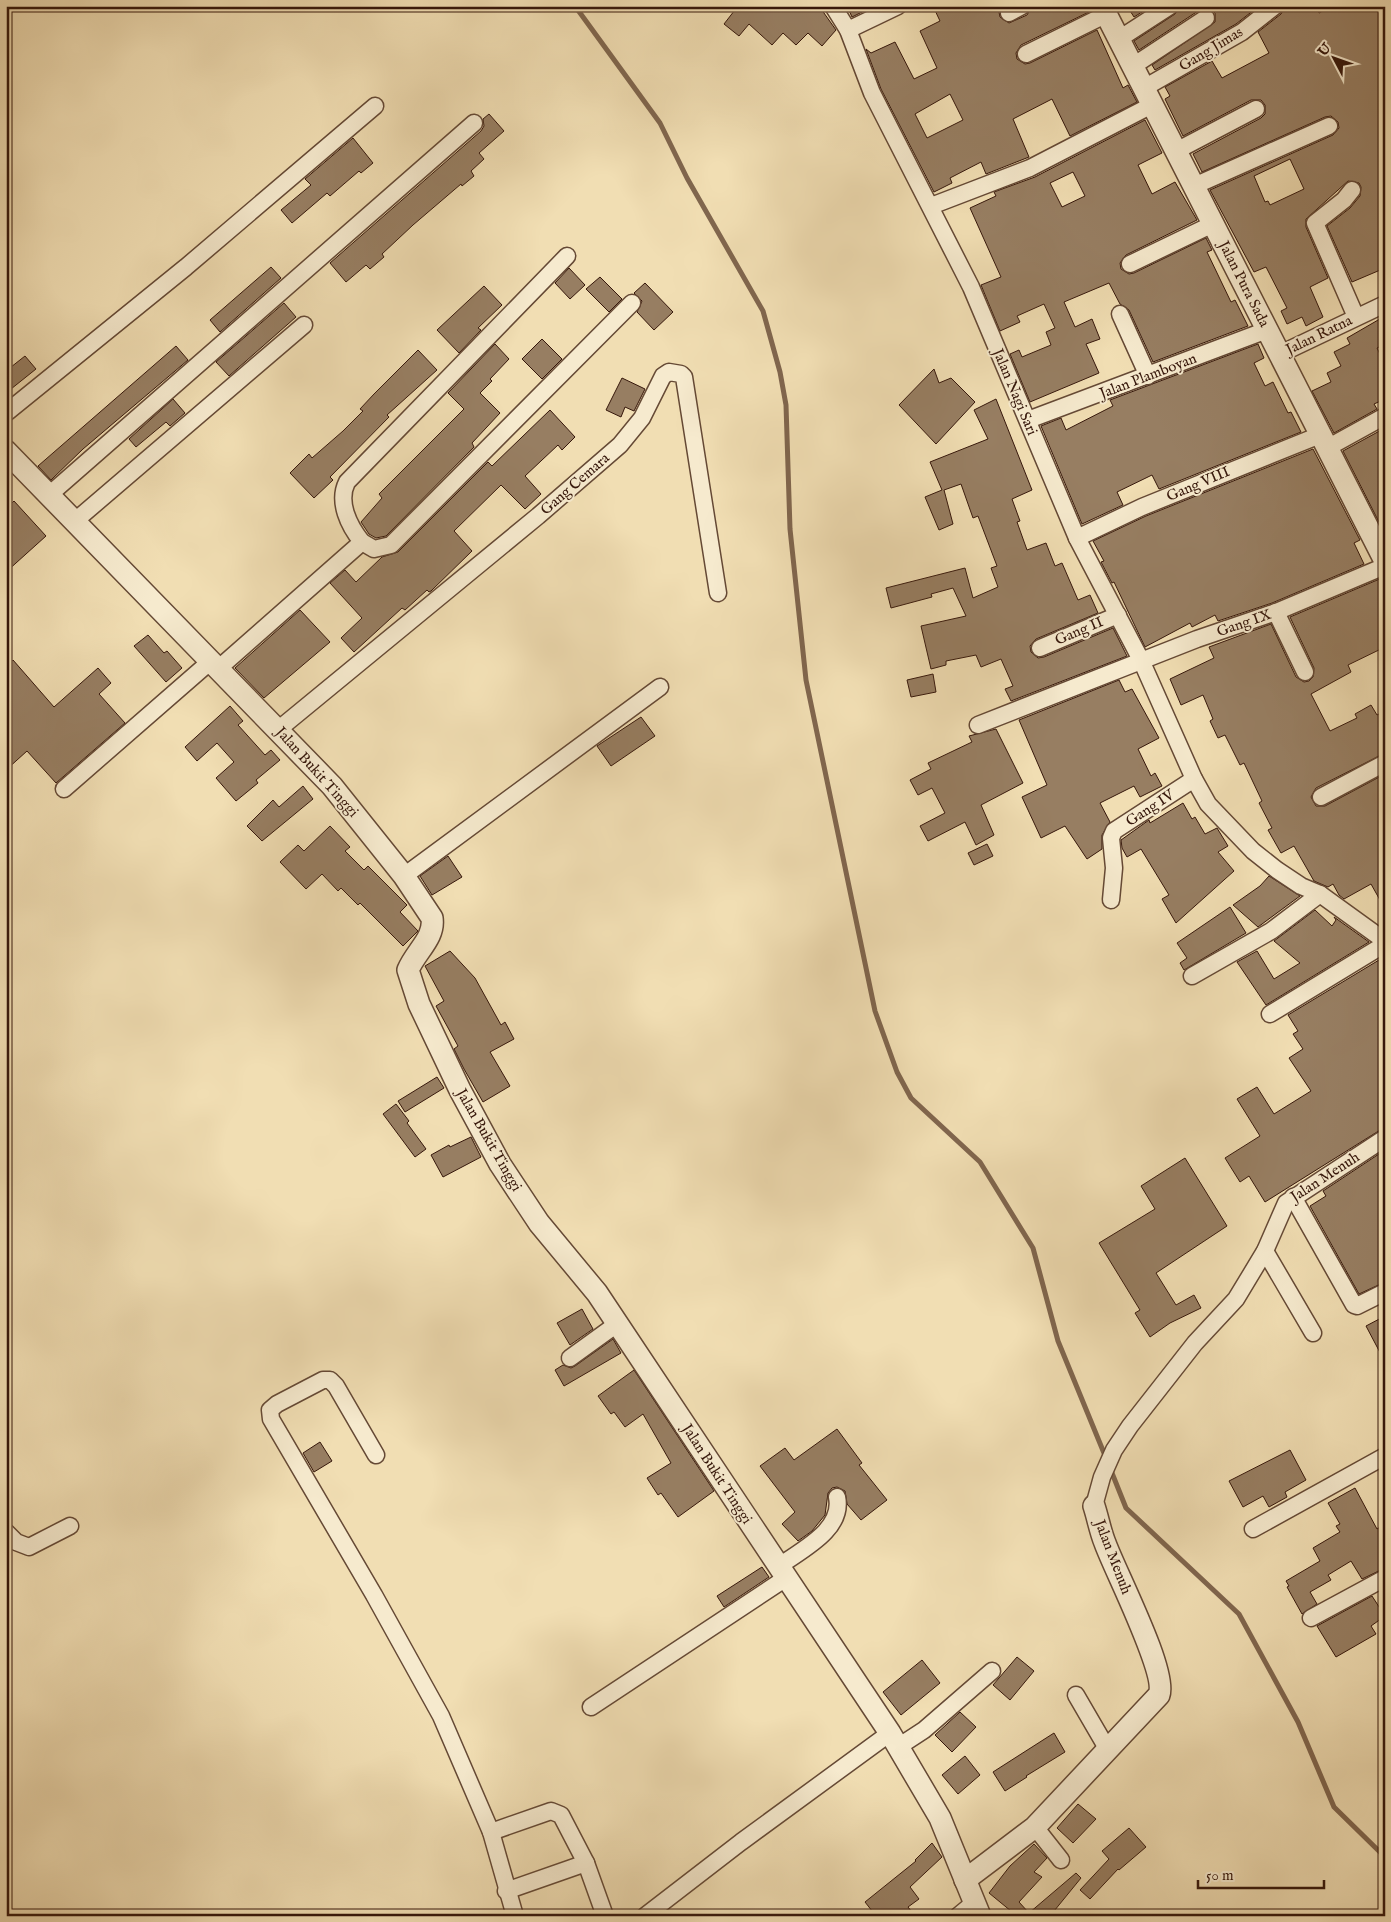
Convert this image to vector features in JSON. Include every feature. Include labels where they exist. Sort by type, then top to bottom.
[{"type":"street","name":"Jalan Nagi Sari","points":[[833,6],[848,30],[872,93],[971,287],[1077,538],[1141,660],[1194,779],[1208,804],[1253,852],[1300,886],[1320,894],[1385,942]]},
{"type":"street","points":[[848,30],[898,6]]},
{"type":"street","points":[[1119,39],[1170,6]]},
{"type":"street","name":"Gang Jimas","points":[[931,206],[1030,168],[1148,96],[1242,32],[1275,6]]},
{"type":"street","points":[[1026,54],[1104,10]]},
{"type":"street","name":"Jalan Pura Sada","points":[[1104,10],[1324,442],[1382,567]]},
{"type":"street","points":[[1133,66],[1206,18]]},
{"type":"street","points":[[6,412],[186,267],[375,106]]},
{"type":"street","points":[[1176,151],[1256,109]]},
{"type":"street","points":[[49,494],[474,123]]},
{"type":"street","points":[[1194,186],[1329,126]]},
{"type":"street","points":[[1352,190],[1344,200],[1315,223],[1356,317]]},
{"type":"street","points":[[1130,264],[1213,224]]},
{"type":"street","points":[[567,256],[347,482],[342,492],[343,502],[350,524],[362,542],[374,549],[391,545],[632,303]]},
{"type":"street","name":"Jalan Ratna","points":[[1280,354],[1385,304]]},
{"type":"street","points":[[1120,314],[1148,376]]},
{"type":"street","points":[[75,521],[304,325]]},
{"type":"street","name":"Jalan Plamboyan","points":[[1028,420],[1267,330]]},
{"type":"street","name":"Gang Cemara","points":[[279,730],[538,516],[620,445],[642,418],[663,376],[669,372],[674,371],[684,377],[718,593]]},
{"type":"street","points":[[1343,429],[1385,410]]},
{"type":"street","name":"Gang VIII","points":[[1077,538],[1142,508],[1324,442],[1385,416]]},
{"type":"street","name":"Jalan Bukit Tinggi","points":[[6,451],[332,786],[404,876],[432,918],[433,926],[433,932],[416,952],[408,970],[419,1004],[460,1090],[500,1164],[539,1223],[597,1293],[894,1740],[940,1818],[978,1909]]},
{"type":"street","points":[[64,789],[362,542]]},
{"type":"street","points":[[1303,594],[1382,567]]},
{"type":"street","name":"Gang IX","points":[[978,725],[1141,660],[1276,612],[1382,567]]},
{"type":"street","points":[[1276,612],[1306,672]]},
{"type":"street","name":"Gang II","points":[[1040,648],[1118,614]]},
{"type":"street","points":[[404,876],[660,687]]},
{"type":"street","points":[[1321,797],[1385,763]]},
{"type":"street","name":"Gang IV","points":[[1111,900],[1114,868],[1111,838],[1114,831],[1194,779]]},
{"type":"street","points":[[1192,976],[1270,931],[1320,894]]},
{"type":"street","points":[[1270,1014],[1385,942]]},
{"type":"street","name":"Jalan Menuh","points":[[965,1880],[1035,1827],[1159,1695],[1161,1689],[1152,1655],[1105,1544],[1094,1506],[1102,1477],[1114,1450],[1130,1426],[1195,1343],[1236,1299],[1265,1251],[1286,1203],[1385,1138]]},
{"type":"street","points":[[1293,1197],[1354,1305],[1358,1306],[1385,1292]]},
{"type":"street","points":[[1265,1251],[1313,1333]]},
{"type":"street","points":[[570,1358],[617,1324]]},
{"type":"street","points":[[376,1455],[336,1386],[330,1380],[323,1380],[277,1404],[270,1410],[271,1419],[374,1595],[441,1716],[491,1832],[506,1891],[515,1916]]},
{"type":"street","points":[[1253,1529],[1385,1456]]},
{"type":"street","points":[[591,1707],[782,1573],[833,1523],[839,1506],[837,1497]]},
{"type":"street","points":[[6,1532],[16,1542],[29,1547],[70,1526]]},
{"type":"street","points":[[1311,1618],[1385,1578]]},
{"type":"street","points":[[645,1916],[741,1842],[894,1740],[924,1730],[992,1671]]},
{"type":"street","points":[[1076,1695],[1108,1750]]},
{"type":"street","points":[[491,1832],[556,1811],[561,1815],[586,1863],[605,1916]]},
{"type":"street","points":[[1035,1827],[1060,1860]]},
{"type":"street","points":[[506,1891],[586,1863]]},
{"type":"street","points":[[958,1916],[978,1909]]},
{"type":"building","points":[[738,6],[819,6],[836,30],[822,46],[808,33],[796,45],[783,33],[772,45],[749,24],[739,36],[724,24]]},
{"type":"building","points":[[847,6],[874,6],[852,17]]},
{"type":"building","points":[[933,6],[1002,6],[999,12],[1000,17],[1009,23],[1027,15],[1032,6],[1090,6],[1091,11],[1021,45],[1016,53],[1017,59],[1025,64],[1030,63],[1097,30],[1123,88],[1128,85],[1137,102],[1070,136],[1052,99],[1013,119],[1029,157],[986,174],[981,162],[950,178],[952,183],[934,192],[881,89],[866,49],[871,53],[895,42],[914,79],[937,68],[920,31],[940,21]],"holes":[[[950,94],[963,120],[927,138],[915,114]]]},
{"type":"building","points":[[1127,6],[1150,6],[1150,7],[1134,17]]},
{"type":"building","points":[[1180,6],[1259,6],[1236,24],[1155,70],[1152,65],[1215,22],[1215,13],[1211,9],[1201,9],[1139,50],[1134,41],[1175,14]]},
{"type":"building","points":[[1285,6],[1316,6],[1319,13],[1332,6],[1385,6],[1385,38],[1380,41],[1385,51],[1385,268],[1352,282],[1327,226],[1350,208],[1360,196],[1361,187],[1359,183],[1348,181],[1306,219],[1306,227],[1328,278],[1310,287],[1323,317],[1306,326],[1302,317],[1287,324],[1281,311],[1287,308],[1266,267],[1254,272],[1210,190],[1333,135],[1339,128],[1338,122],[1331,116],[1325,117],[1202,172],[1193,154],[1261,118],[1265,114],[1265,105],[1261,100],[1251,100],[1183,136],[1165,99],[1170,96],[1165,87],[1212,61],[1222,78],[1269,53],[1258,32],[1281,14]],"holes":[[[1290,159],[1304,189],[1270,205],[1268,201],[1265,202],[1254,176]]]},
{"type":"building","points":[[489,114],[504,131],[479,153],[484,159],[471,171],[474,176],[462,186],[461,184],[413,225],[382,254],[384,257],[370,269],[366,265],[346,282],[330,263],[481,131],[484,126],[483,119]]},
{"type":"building","points":[[1145,120],[1162,153],[1138,165],[1152,194],[1175,182],[1197,220],[1126,255],[1120,263],[1121,269],[1129,274],[1134,273],[1206,238],[1212,250],[1207,252],[1231,302],[1235,300],[1248,326],[1153,362],[1129,310],[1120,304],[1109,283],[1064,302],[1075,327],[1092,319],[1100,339],[1086,344],[1099,373],[1030,402],[1010,354],[1019,350],[1022,357],[1051,345],[1046,332],[1055,328],[1044,304],[1017,316],[1020,322],[1000,331],[981,285],[1001,277],[970,208],[996,196],[994,192],[1035,177]],"holes":[[[1073,172],[1085,196],[1062,207],[1050,183]]]},
{"type":"building","points":[[353,138],[373,163],[361,173],[359,171],[330,196],[327,193],[292,223],[281,210],[311,185],[305,179]]},
{"type":"building","points":[[271,267],[281,278],[220,332],[210,320]]},
{"type":"building","points":[[569,268],[585,285],[570,299],[555,283]]},
{"type":"building","points":[[600,277],[622,299],[609,312],[586,289]]},
{"type":"building","points":[[645,283],[673,312],[654,330],[637,312],[642,301],[634,293]]},
{"type":"building","points":[[484,286],[502,305],[478,328],[481,330],[459,353],[437,330]]},
{"type":"building","points":[[284,303],[296,317],[229,376],[216,362]]},
{"type":"building","points":[[1385,316],[1385,344],[1377,348],[1385,364],[1385,385],[1380,388],[1385,399],[1374,404],[1377,409],[1334,433],[1312,391],[1331,382],[1327,373],[1341,366],[1334,352],[1350,344],[1347,338]]},
{"type":"building","points":[[542,339],[562,359],[542,379],[522,359]]},
{"type":"building","points":[[495,344],[509,359],[480,393],[500,413],[472,443],[474,447],[386,536],[376,538],[369,534],[361,522],[382,498],[379,494],[464,409],[448,393]]},
{"type":"building","points":[[1258,344],[1264,358],[1254,363],[1265,386],[1273,382],[1288,413],[1291,412],[1301,432],[1159,489],[1152,475],[1117,492],[1123,505],[1082,524],[1041,426],[1061,418],[1066,430],[1113,406],[1110,400]]},
{"type":"building","points":[[176,346],[188,360],[83,449],[51,480],[38,466]]},
{"type":"building","points":[[418,350],[437,370],[387,415],[389,417],[330,477],[333,480],[314,498],[290,473],[309,454],[312,458],[343,431],[363,411],[360,409]]},
{"type":"building","points":[[25,356],[36,369],[6,393],[6,371]]},
{"type":"building","points":[[934,369],[939,383],[951,378],[975,402],[936,444],[899,405]]},
{"type":"building","points":[[622,378],[645,389],[634,411],[625,407],[621,417],[606,410]]},
{"type":"building","points":[[173,399],[185,413],[170,426],[166,422],[136,447],[129,439]]},
{"type":"building","points":[[996,399],[1032,490],[1012,499],[1020,521],[1017,522],[1027,550],[1046,543],[1055,566],[1062,563],[1078,600],[1090,595],[1098,613],[1036,639],[1030,646],[1031,652],[1038,658],[1044,657],[1113,628],[1127,656],[1011,701],[1005,689],[1013,686],[1001,659],[981,667],[976,655],[946,661],[946,665],[931,669],[921,626],[966,616],[953,588],[931,594],[932,597],[891,608],[886,588],[965,568],[973,598],[998,587],[991,568],[997,566],[978,516],[973,518],[961,484],[944,490],[953,524],[939,530],[925,497],[942,490],[930,462],[988,439],[974,410]]},
{"type":"building","points":[[550,410],[575,437],[562,450],[558,445],[525,476],[541,494],[525,509],[501,485],[454,531],[472,551],[431,591],[427,590],[405,610],[402,608],[354,652],[341,638],[362,618],[330,583],[345,570],[356,582],[382,557],[398,552],[488,462],[492,466]]},
{"type":"building","points":[[1385,428],[1385,448],[1380,450],[1385,459],[1383,530],[1343,451]]},
{"type":"building","points":[[1313,449],[1360,540],[1354,543],[1364,564],[1272,603],[1218,621],[1215,615],[1192,627],[1190,623],[1145,647],[1114,582],[1112,583],[1101,562],[1104,561],[1093,541],[1146,516]]},
{"type":"building","points":[[14,501],[46,536],[6,572],[6,509]]},
{"type":"building","points":[[1382,578],[1385,585],[1385,647],[1348,665],[1351,672],[1311,694],[1330,731],[1357,718],[1355,714],[1371,705],[1377,715],[1385,711],[1385,753],[1316,788],[1311,797],[1316,806],[1325,806],[1385,774],[1385,909],[1371,884],[1344,899],[1339,895],[1333,884],[1328,887],[1314,881],[1294,846],[1281,853],[1268,830],[1272,828],[1259,803],[1262,801],[1244,763],[1240,765],[1225,735],[1218,738],[1210,721],[1213,719],[1203,695],[1181,705],[1170,679],[1214,658],[1209,647],[1271,624],[1296,677],[1304,682],[1309,681],[1313,677],[1314,668],[1290,617]]},
{"type":"building","points":[[300,610],[330,642],[264,698],[235,668]]},
{"type":"building","points":[[148,635],[164,653],[167,651],[182,668],[166,682],[134,646]]},
{"type":"building","points":[[13,660],[54,707],[98,668],[111,683],[99,694],[125,723],[56,783],[27,751],[6,770],[6,667]]},
{"type":"building","points":[[933,674],[936,692],[911,697],[907,680]]},
{"type":"building","points":[[1119,680],[1125,692],[1132,689],[1159,738],[1138,749],[1151,776],[1155,773],[1162,786],[1140,797],[1134,786],[1100,803],[1110,822],[1102,835],[1102,849],[1087,859],[1065,826],[1041,838],[1022,797],[1047,785],[1019,720]]},
{"type":"building","points":[[230,706],[243,721],[238,725],[265,755],[271,750],[280,760],[256,780],[258,783],[236,801],[216,778],[234,762],[217,743],[197,761],[185,747]]},
{"type":"building","points":[[641,717],[655,736],[611,766],[597,746]]},
{"type":"building","points":[[996,729],[1023,783],[981,805],[994,835],[976,845],[965,822],[928,841],[920,826],[945,813],[932,788],[918,795],[910,780],[931,769],[928,763],[972,742],[969,736]]},
{"type":"building","points":[[303,786],[313,799],[262,841],[247,826],[273,800],[279,807]]},
{"type":"building","points":[[1183,803],[1192,819],[1195,817],[1205,834],[1217,828],[1228,846],[1218,852],[1234,871],[1176,923],[1162,899],[1169,895],[1141,849],[1127,857],[1122,848],[1121,840],[1149,820],[1150,823]]},
{"type":"building","points":[[330,826],[350,847],[345,851],[364,870],[368,866],[407,905],[400,912],[418,931],[403,946],[360,903],[358,905],[341,888],[338,891],[322,874],[306,889],[280,862],[298,845],[304,851]]},
{"type":"building","points":[[987,844],[993,856],[974,865],[968,853]]},
{"type":"building","points":[[448,856],[462,877],[432,895],[420,876]]},
{"type":"building","points":[[1269,876],[1300,896],[1258,927],[1233,905],[1260,886]]},
{"type":"building","points":[[1230,907],[1246,933],[1184,970],[1180,963],[1187,958],[1177,943]]},
{"type":"building","points":[[1315,910],[1332,926],[1336,920],[1334,917],[1369,942],[1266,1005],[1237,962],[1257,951],[1274,979],[1300,963],[1274,941]]},
{"type":"building","points":[[450,951],[475,978],[501,1025],[505,1022],[514,1039],[490,1052],[510,1086],[483,1102],[454,1049],[458,1046],[436,1006],[444,1001],[425,966]]},
{"type":"building","points":[[1379,960],[1385,969],[1385,1127],[1265,1202],[1249,1176],[1240,1182],[1225,1158],[1260,1136],[1237,1099],[1257,1087],[1274,1114],[1311,1091],[1289,1058],[1303,1049],[1293,1034],[1298,1031],[1288,1015]]},
{"type":"building","points":[[437,1077],[444,1088],[405,1112],[398,1101]]},
{"type":"building","points":[[396,1104],[426,1149],[415,1157],[383,1114]]},
{"type":"building","points":[[471,1137],[481,1157],[443,1177],[431,1155],[449,1145],[450,1147]]},
{"type":"building","points":[[1382,1152],[1385,1158],[1385,1282],[1359,1294],[1310,1206],[1326,1196],[1323,1191]]},
{"type":"building","points":[[1185,1158],[1227,1226],[1156,1273],[1176,1305],[1194,1295],[1201,1308],[1170,1323],[1150,1337],[1135,1313],[1140,1310],[1099,1243],[1155,1209],[1141,1186]]},
{"type":"building","points":[[582,1309],[593,1329],[570,1345],[557,1323]]},
{"type":"building","points":[[1385,1316],[1385,1362],[1366,1326]]},
{"type":"building","points":[[613,1339],[621,1353],[564,1386],[555,1370],[563,1365],[571,1368],[575,1366]]},
{"type":"building","points":[[634,1370],[714,1491],[678,1517],[661,1493],[658,1495],[647,1478],[671,1463],[643,1414],[625,1427],[614,1412],[611,1414],[598,1396]]},
{"type":"building","points":[[837,1429],[862,1463],[859,1465],[887,1500],[861,1520],[847,1504],[845,1491],[837,1487],[832,1488],[828,1493],[825,1515],[812,1531],[798,1541],[782,1524],[795,1512],[760,1466],[785,1448],[794,1460]]},
{"type":"building","points":[[320,1442],[332,1461],[314,1472],[303,1453]]},
{"type":"building","points":[[1290,1450],[1306,1480],[1285,1492],[1287,1497],[1269,1507],[1263,1496],[1243,1507],[1229,1481]]},
{"type":"building","points":[[1355,1488],[1377,1529],[1385,1524],[1385,1568],[1362,1579],[1351,1561],[1328,1575],[1331,1580],[1310,1592],[1317,1604],[1302,1614],[1287,1587],[1289,1586],[1286,1581],[1320,1561],[1313,1548],[1340,1532],[1336,1526],[1340,1524],[1328,1503]]},
{"type":"building","points":[[762,1567],[769,1577],[724,1607],[717,1596]]},
{"type":"building","points":[[1372,1596],[1385,1616],[1371,1626],[1376,1634],[1336,1657],[1317,1626]]},
{"type":"building","points":[[1017,1657],[1034,1671],[1010,1700],[993,1685]]},
{"type":"building","points":[[922,1660],[940,1683],[901,1715],[883,1692]]},
{"type":"building","points":[[960,1712],[976,1727],[952,1752],[935,1735]]},
{"type":"building","points":[[1054,1733],[1065,1752],[1005,1791],[993,1772]]},
{"type":"building","points":[[965,1756],[980,1775],[958,1794],[942,1775]]},
{"type":"building","points":[[1078,1804],[1096,1819],[1073,1843],[1057,1828]]},
{"type":"building","points":[[1129,1828],[1146,1847],[1118,1869],[1090,1899],[1080,1890],[1109,1859],[1102,1851]]},
{"type":"building","points":[[932,1843],[942,1857],[910,1887],[919,1899],[908,1907],[915,1916],[876,1916],[865,1902],[916,1861]]},
{"type":"building","points":[[1034,1844],[1047,1858],[1034,1872],[1042,1877],[1019,1902],[1029,1913],[1076,1873],[1081,1878],[1050,1916],[1017,1916],[989,1893],[1010,1866]]},
{"type":"waterway","points":[[575,6],[660,123],[687,178],[763,311],[780,372],[786,405],[790,529],[806,680],[875,1011],[897,1072],[911,1098],[980,1162],[1033,1248],[1058,1341],[1106,1458]]},
{"type":"waterway","points":[[1110,1468],[1126,1508],[1239,1614],[1298,1722],[1334,1807],[1385,1857]]}]
